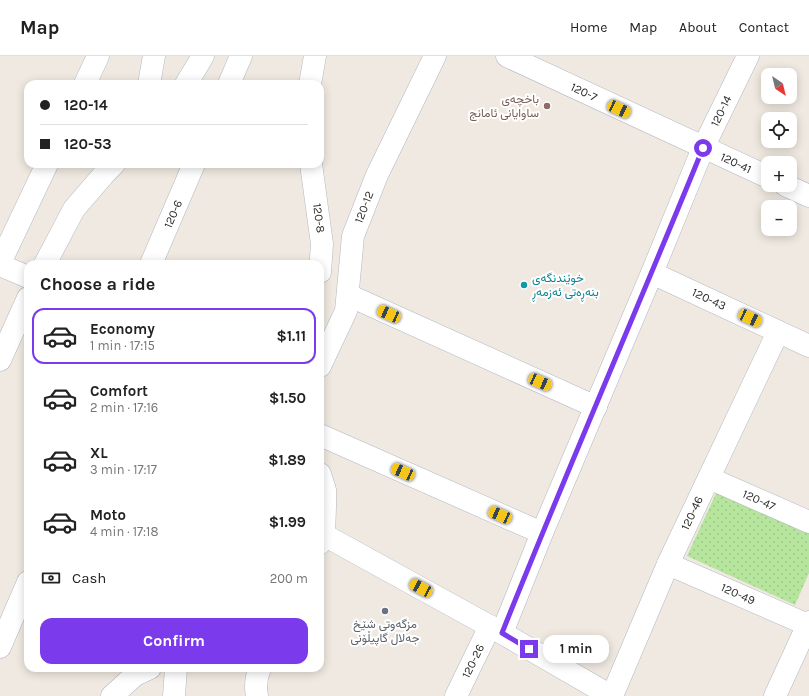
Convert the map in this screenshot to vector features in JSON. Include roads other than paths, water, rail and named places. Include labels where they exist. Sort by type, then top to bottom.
[{"type":"street","points":[[87,80],[98,56]]},
{"type":"street","points":[[150,80],[154,56]]},
{"type":"street","points":[[188,80],[203,56]]},
{"type":"street","points":[[231,80],[241,56]]},
{"type":"street","points":[[311,80],[315,56]]},
{"type":"street","name":"120-12","points":[[324,358],[346,311],[353,236],[377,175],[435,56]]},
{"type":"street","name":"120-7","points":[[508,56],[705,144]]},
{"type":"street","points":[[496,630],[542,533],[705,144],[747,56]]},
{"type":"street","name":"120-41","points":[[705,144],[761,173]]},
{"type":"street","points":[[24,275],[0,264],[45,168]]},
{"type":"street","points":[[46,260],[74,209],[110,168]]},
{"type":"street","name":"120-6","points":[[153,260],[192,168]]},
{"type":"street","name":"120-8","points":[[312,168],[322,244],[321,260]]},
{"type":"street","points":[[797,190],[809,196]]},
{"type":"street","name":"120-43","points":[[652,273],[809,346]]},
{"type":"street","points":[[348,295],[596,407]]},
{"type":"street","points":[[0,360],[24,307]]},
{"type":"street","name":"120-46","points":[[611,696],[668,564],[778,332]]},
{"type":"street","points":[[324,437],[542,533]]},
{"type":"street","name":"120-47","points":[[709,478],[809,522]]},
{"type":"street","points":[[324,490],[324,518]]},
{"type":"street","points":[[324,540],[496,630],[611,696]]},
{"type":"street","name":"120-49","points":[[668,564],[808,623]]},
{"type":"street","points":[[0,647],[24,591]]},
{"type":"street","points":[[775,696],[808,623]]},
{"type":"street","name":"120-26","points":[[456,696],[496,630]]},
{"type":"street","points":[[112,696],[135,675],[141,672]]},
{"type":"street","points":[[174,696],[176,672]]},
{"type":"street","points":[[257,696],[255,689],[256,676],[258,672]]},
{"type":"place","name":"باخچەی ساوایانی ئامانج","points":[[547,106]]},
{"type":"place","name":"خوێندنگەی بنەڕەتی ئەزمەڕ","points":[[524,285]]},
{"type":"place","name":"مزگەوتی شێخ جەلال گاپیڵۆنی","points":[[385,611]]}]
